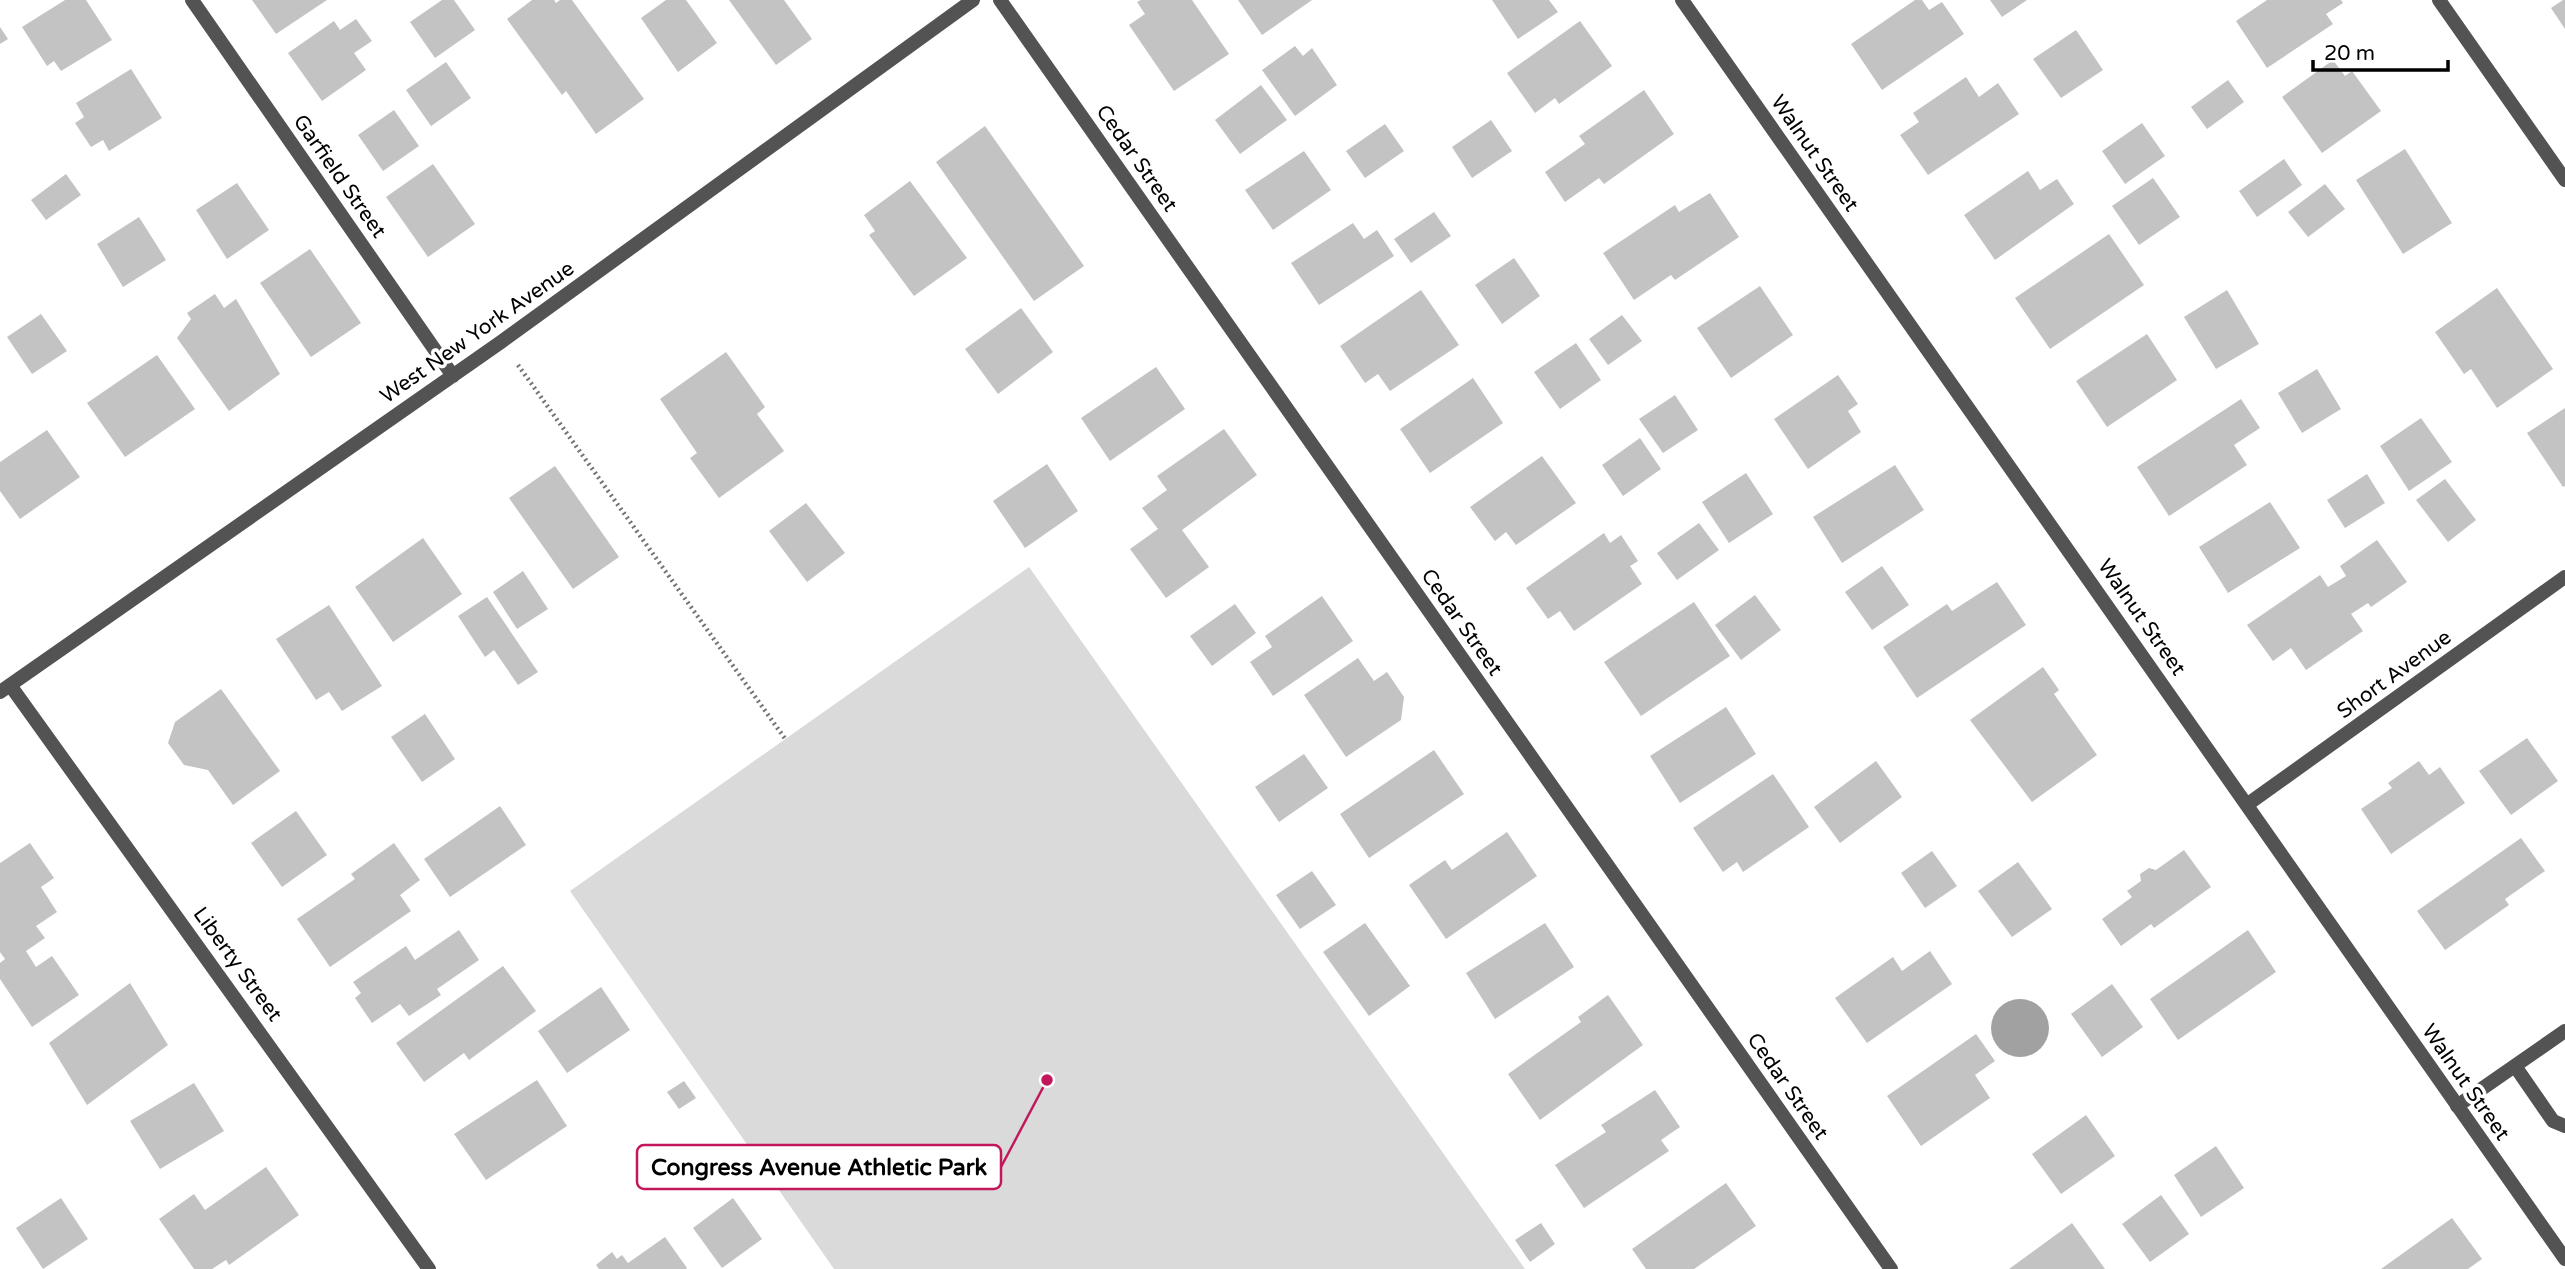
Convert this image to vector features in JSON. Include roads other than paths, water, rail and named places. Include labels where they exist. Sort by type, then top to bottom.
[{"type":"street","name":"Garfield Street","points":[[192,0],[453,376]]},
{"type":"street","name":"West New York Avenue","points":[[5,688],[501,342],[973,0]]},
{"type":"street","name":"Cedar Street","points":[[1000,0],[1891,1269]]},
{"type":"street","name":"Walnut Street","points":[[1682,0],[2563,1254]]},
{"type":"street","points":[[2439,0],[2565,180]]},
{"type":"street","name":"Short Avenue","points":[[2248,804],[2565,577]]},
{"type":"street","name":"Liberty Street","points":[[5,688],[429,1269]]},
{"type":"street","points":[[2457,1105],[2565,1031]]},
{"type":"street","points":[[2515,1066],[2553,1121],[2565,1126]]},
{"type":"place","name":"Congress Avenue Athletic Park","points":[[1047,1080]]}]
